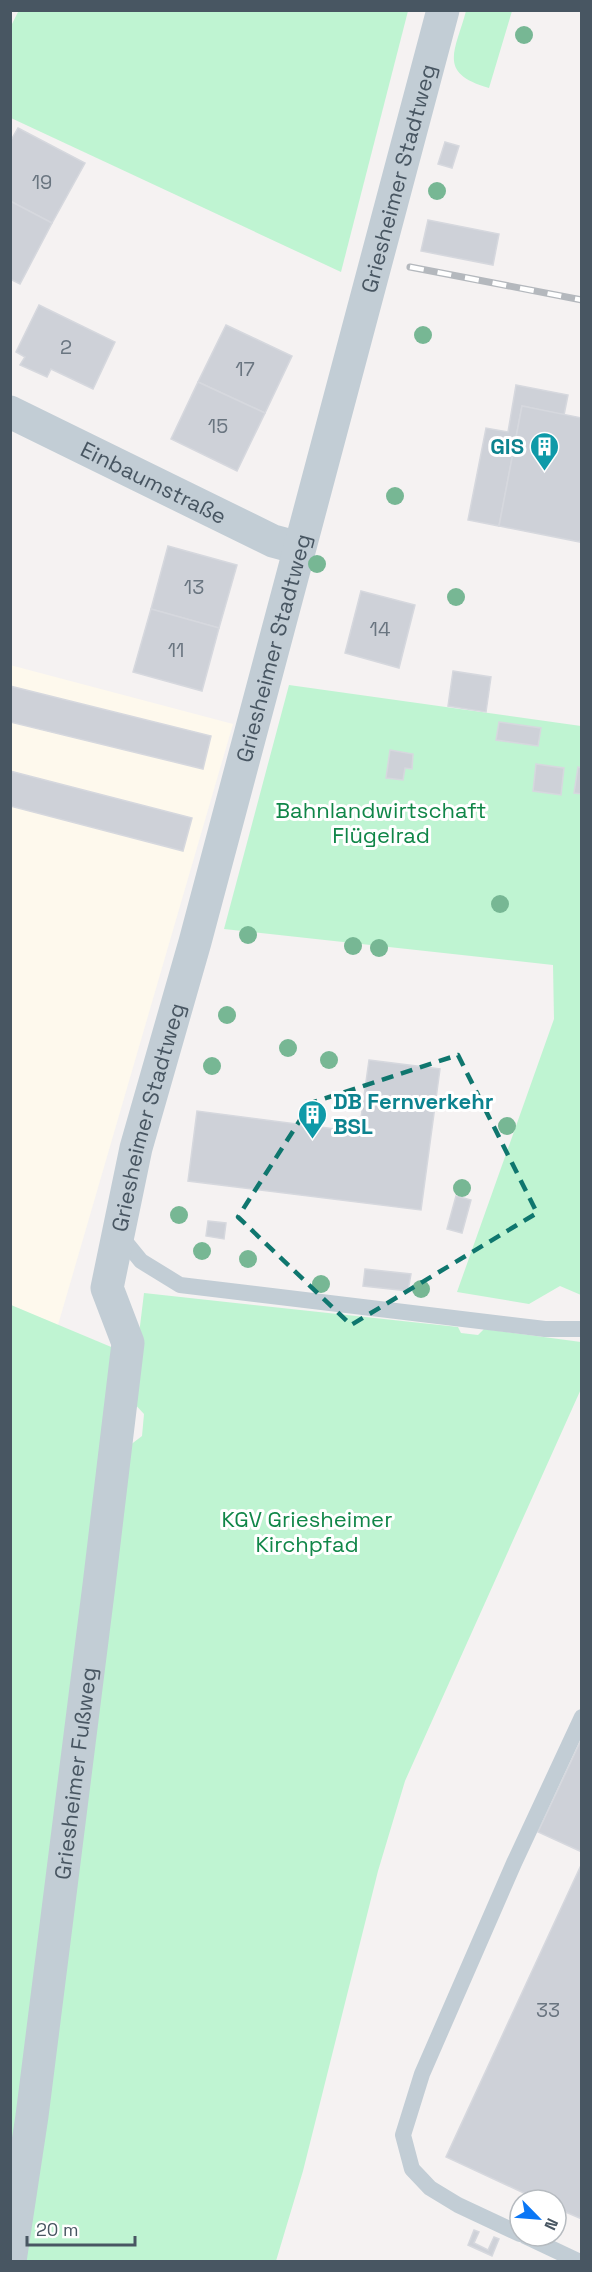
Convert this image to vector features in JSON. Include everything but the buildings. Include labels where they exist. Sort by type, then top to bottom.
[{"type":"street","name":"Griesheimer Stadtweg","points":[[107,1288],[136,1148],[195,942],[443,10]]},
{"type":"street","name":"Einbaumstraße","points":[[10,412],[273,541],[299,548]]},
{"type":"street","name":"Griesheimer Fußweg","points":[[10,2261],[34,2104],[128,1343],[107,1288]]},
{"type":"lane","points":[[118,1233],[141,1261],[180,1285],[545,1329],[582,1329]]},
{"type":"lane","points":[[508,2228],[458,2205],[430,2188],[412,2169],[403,2135],[422,2074],[514,1863],[582,1717]]},
{"type":"lane","points":[[550,2248],[580,2262]]},
{"type":"highlighted area","points":[[458,1055],[537,1213],[351,1325],[238,1217],[311,1103]]},
{"type":"shaded area","points":[[10,665],[233,724],[58,1325],[11,1305]]},
{"type":"green space","points":[[19,10],[408,11],[341,272],[11,118],[11,26]]},
{"type":"green space","points":[[466,11],[512,11],[489,88],[473,82],[456,68],[455,49]]},
{"type":"green space","name":"Bahnlandwirtschaft Flügelrad","points":[[289,685],[581,726],[581,1295],[560,1286],[529,1304],[457,1292],[554,1019],[553,965],[224,929]]},
{"type":"green space","name":"KGV Griesheimer Kirchpfad","points":[[144,1293],[458,1327],[461,1333],[478,1335],[484,1329],[581,1342],[581,1389],[405,1781],[378,1871],[303,2171],[276,2261],[20,2262],[125,1449],[142,1436],[144,1414],[131,1400]]},
{"type":"green space","points":[[11,1305],[116,1349],[11,2207]]},
{"type":"railway","points":[[410,267],[582,300]]},
{"type":"place","name":"GIS","points":[[545,472]]},
{"type":"place","name":"DB Fernverkehr BSL","points":[[312,1140]]}]
